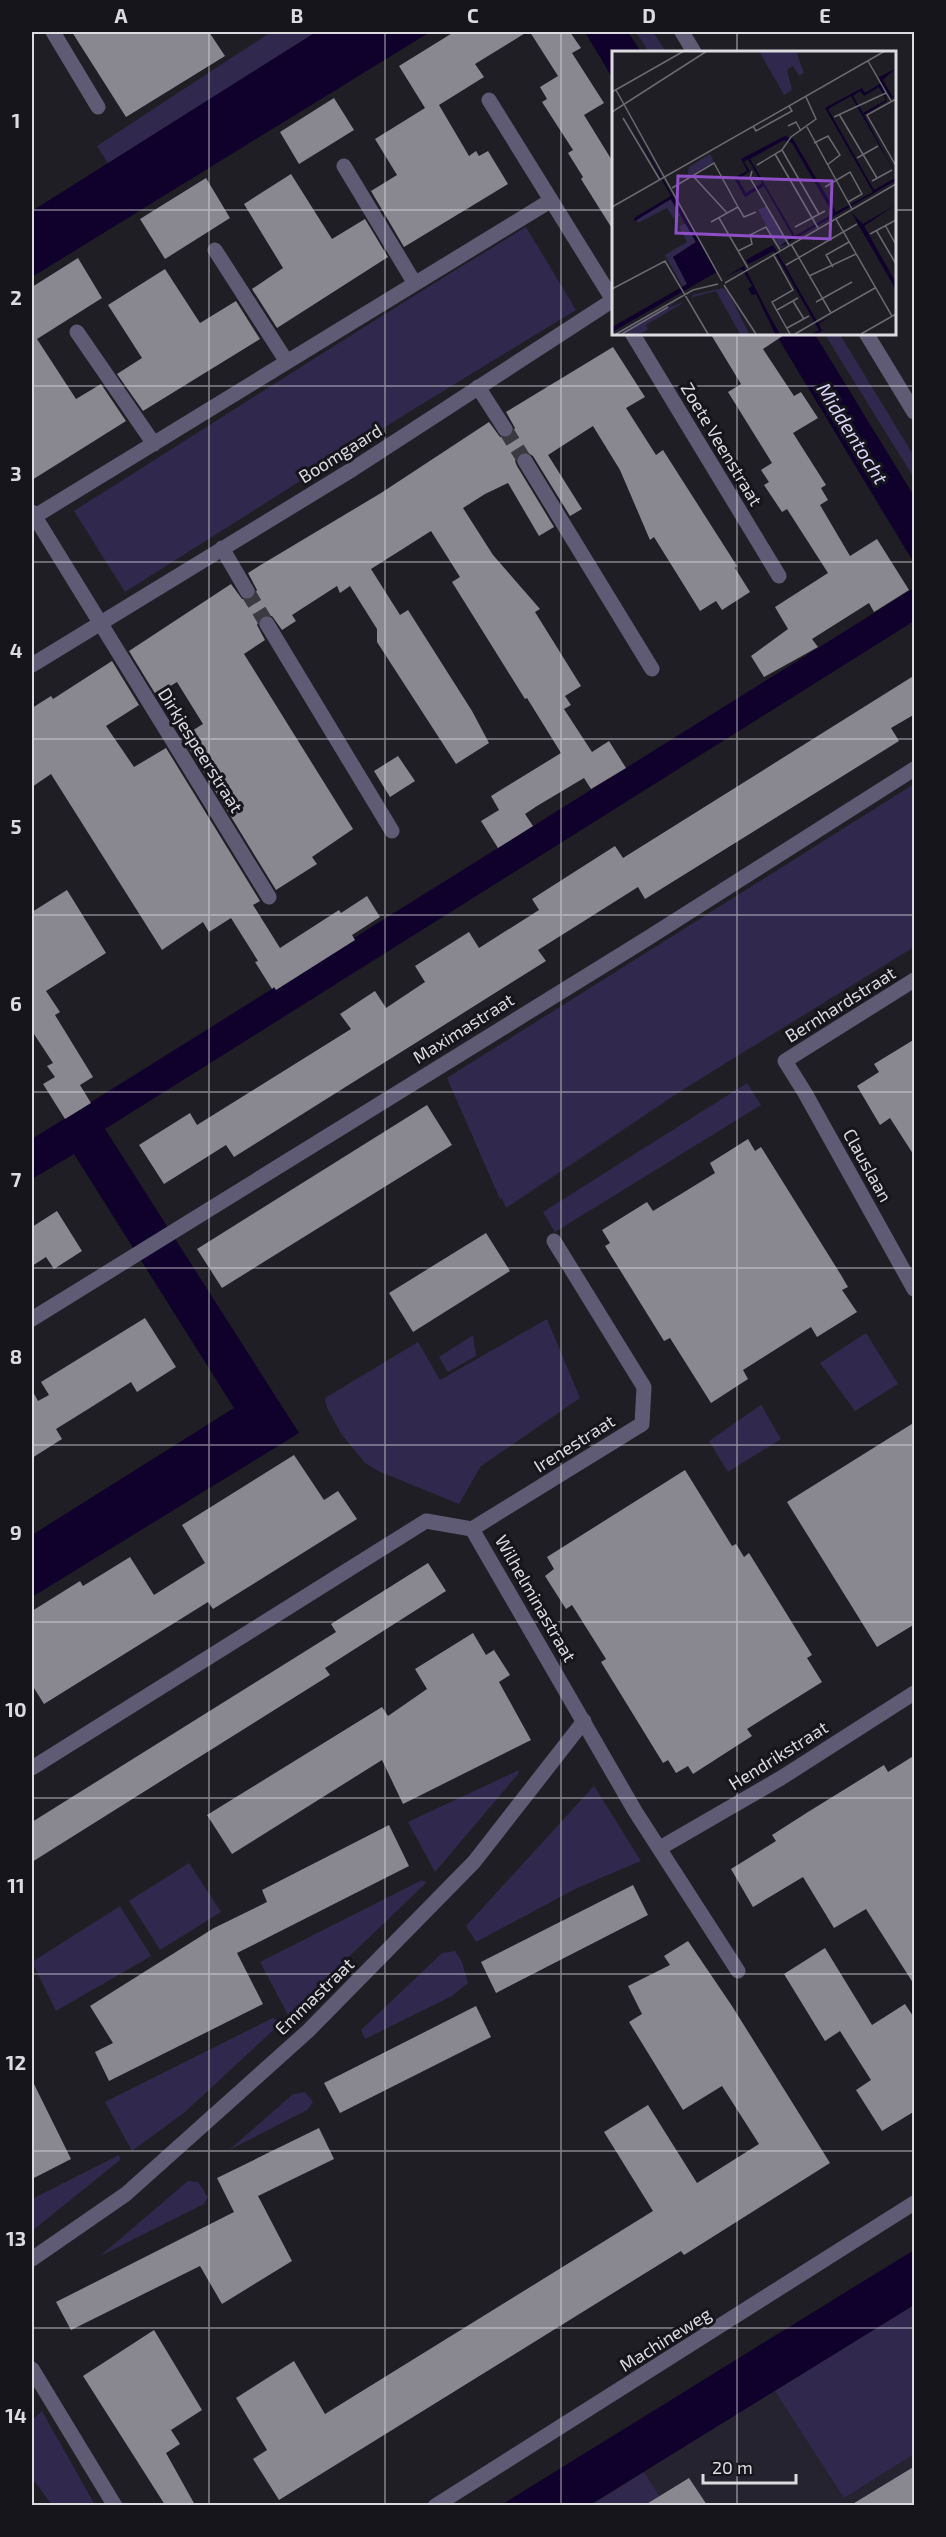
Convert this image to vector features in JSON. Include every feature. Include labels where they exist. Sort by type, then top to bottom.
[{"type":"street","points":[[53,32],[98,107]]},
{"type":"street","points":[[682,32],[693,51]]},
{"type":"street","name":"Boomgaard","points":[[489,100],[612,298]]},
{"type":"street","points":[[344,166],[414,282]]},
{"type":"street","points":[[101,622],[32,515],[154,444],[414,282],[550,201]]},
{"type":"street","points":[[215,250],[286,362]]},
{"type":"street","name":"Boomgaard","points":[[32,664],[353,469],[612,301]]},
{"type":"street","points":[[77,332],[154,444]]},
{"type":"street","name":"Zoete Veenstraat","points":[[633,334],[779,576]]},
{"type":"street","points":[[867,334],[915,412]]},
{"type":"street","points":[[478,387],[505,429]]},
{"type":"street","points":[[525,461],[652,669]]},
{"type":"street","points":[[222,548],[247,591]]},
{"type":"street","name":"Dirkjespeerstraat","points":[[101,622],[269,897]]},
{"type":"street","points":[[267,624],[392,831]]},
{"type":"street","name":"Maximastraat","points":[[32,1319],[915,769]]},
{"type":"street","name":"Bernhardstraat","points":[[785,1061],[915,980]]},
{"type":"street","name":"Clauslaan","points":[[785,1061],[915,1289]]},
{"type":"street","name":"Irenestraat","points":[[472,1528],[642,1424],[644,1387],[554,1241]]},
{"type":"street","name":"Wilhelminastraat","points":[[32,1768],[426,1521],[472,1528],[635,1811],[738,1971]]},
{"type":"street","name":"Hendrikstraat","points":[[660,1848],[781,1778],[915,1693]]},
{"type":"street","name":"Emmastraat","points":[[32,2259],[126,2194],[308,2031],[474,1862],[584,1721]]},
{"type":"street","name":"Machineweg","points":[[435,2505],[915,2204]]},
{"type":"street","points":[[32,2369],[115,2505]]},
{"type":"shaded area","points":[[271,32],[322,32],[109,165],[97,146]]},
{"type":"shaded area","points":[[636,32],[653,32],[665,51],[648,51]]},
{"type":"shaded area","points":[[526,227],[576,310],[409,412],[125,592],[74,511]]},
{"type":"shaded area","points":[[825,334],[840,334],[914,456],[914,478]]},
{"type":"shaded area","points":[[914,784],[914,947],[684,1089],[506,1208],[447,1078]]},
{"type":"shaded area","points":[[747,1083],[761,1105],[555,1232],[543,1212]]},
{"type":"shaded area","points":[[547,1319],[580,1398],[481,1466],[459,1504],[378,1471],[365,1463],[342,1435],[327,1408],[325,1398],[418,1342],[440,1380]]},
{"type":"shaded area","points":[[866,1333],[898,1384],[855,1411],[820,1363]]},
{"type":"shaded area","points":[[473,1335],[476,1356],[448,1372],[439,1357]]},
{"type":"shaded area","points":[[761,1405],[781,1439],[728,1472],[709,1441]]},
{"type":"shaded area","points":[[519,1770],[518,1774],[435,1872],[408,1822]]},
{"type":"shaded area","points":[[594,1786],[641,1861],[577,1888],[476,1942],[466,1926]]},
{"type":"shaded area","points":[[189,1863],[221,1912],[160,1950],[129,1901]]},
{"type":"shaded area","points":[[422,1880],[426,1883],[288,2015],[260,1962]]},
{"type":"shaded area","points":[[120,1906],[151,1956],[56,2011],[32,1962]]},
{"type":"shaded area","points":[[455,1951],[462,1962],[468,1983],[452,1996],[365,2039],[361,2030],[442,1953]]},
{"type":"shaded area","points":[[273,2018],[281,2023],[185,2112],[132,2151],[105,2102]]},
{"type":"shaded area","points":[[305,2092],[313,2102],[307,2110],[229,2150],[293,2094]]},
{"type":"shaded area","points":[[119,2155],[120,2160],[32,2231],[32,2199]]},
{"type":"shaded area","points":[[188,2181],[198,2182],[208,2197],[204,2204],[100,2256]]},
{"type":"shaded area","points":[[914,2264],[914,2505],[526,2505]]},
{"type":"shaded area","points":[[914,2305],[914,2454],[844,2498],[775,2391]]},
{"type":"shaded area","points":[[42,2411],[95,2505],[52,2505],[35,2482],[32,2483],[32,2420]]},
{"type":"shaded area","points":[[644,2472],[665,2505],[590,2506]]},
{"type":"water","points":[[316,32],[430,32],[32,277],[32,211]]},
{"type":"water","points":[[585,32],[628,32],[640,51],[612,51],[612,77]]},
{"type":"water","name":"Middentocht","points":[[776,334],[815,334],[914,496],[914,563]]},
{"type":"water","points":[[914,588],[914,621],[105,1129],[299,1433],[32,1597],[32,1535],[234,1408],[74,1154],[32,1179],[32,1139]]},
{"type":"water","points":[[914,2250],[914,2305],[590,2505],[501,2505]]},
{"type":"building","points":[[72,32],[209,32],[225,56],[126,117]]},
{"type":"building","points":[[454,32],[527,32],[475,64],[484,77],[439,105],[469,156],[476,151],[479,156],[488,151],[508,184],[404,247],[371,191],[397,175],[375,139],[425,108],[399,66]]},
{"type":"building","points":[[530,32],[570,32],[581,48],[572,53],[604,103],[584,115],[612,160],[612,228],[581,179],[583,177],[568,153],[573,150],[542,102],[547,99],[540,87],[558,76]]},
{"type":"building","points":[[334,98],[354,130],[299,164],[280,132]]},
{"type":"building","points":[[291,174],[332,239],[365,219],[388,257],[277,328],[252,289],[283,268],[244,204]]},
{"type":"building","points":[[206,178],[230,218],[165,259],[140,219]]},
{"type":"building","points":[[78,258],[102,298],[37,339],[76,399],[101,384],[126,421],[32,480],[32,287]]},
{"type":"building","points":[[165,269],[200,323],[236,301],[260,339],[143,411],[117,374],[142,358],[108,305]]},
{"type":"building","points":[[711,334],[786,334],[763,349],[794,396],[801,392],[818,418],[793,433],[826,485],[821,488],[828,500],[820,505],[850,556],[877,539],[909,590],[874,612],[869,603],[812,639],[818,647],[764,677],[751,656],[788,629],[775,607],[828,573],[787,509],[782,512],[764,485],[769,482],[761,470],[772,463],[728,392],[741,384]]},
{"type":"building","points":[[613,347],[645,397],[626,408],[656,455],[663,450],[737,566],[735,568],[750,592],[722,610],[716,601],[700,611],[654,537],[650,540],[620,470],[593,426],[548,455],[582,509],[570,516],[533,456],[525,451],[519,453],[515,461],[517,466],[554,527],[539,536],[508,483],[463,508],[493,555],[540,609],[535,612],[581,686],[565,696],[571,705],[564,709],[592,752],[609,741],[626,768],[591,789],[584,778],[537,806],[525,814],[533,826],[498,848],[481,821],[499,810],[491,796],[561,753],[452,582],[460,577],[431,531],[371,569],[400,615],[408,610],[472,711],[489,743],[456,764],[377,642],[377,629],[350,586],[340,593],[337,586],[292,615],[296,621],[282,630],[272,616],[261,616],[257,625],[265,640],[244,654],[353,829],[312,857],[317,864],[276,890],[182,737],[203,724],[177,682],[156,695],[129,651],[231,584],[242,599],[252,599],[257,590],[248,573],[381,493],[489,422],[500,437],[510,437],[515,428],[506,412]]},
{"type":"building","points":[[112,661],[139,705],[106,726],[134,767],[166,748],[260,901],[253,905],[280,948],[339,910],[341,913],[367,896],[380,917],[352,935],[355,940],[276,990],[274,987],[272,989],[255,962],[258,961],[231,918],[209,932],[203,922],[162,950],[51,774],[32,787],[32,708],[51,696],[53,699]]},
{"type":"building","points":[[915,675],[915,714],[891,728],[899,741],[645,899],[638,887],[538,950],[546,961],[234,1157],[226,1145],[164,1184],[139,1145],[190,1113],[197,1125],[351,1029],[340,1014],[375,991],[386,1008],[425,982],[415,966],[469,932],[479,948],[539,910],[532,899],[615,846],[623,858]]},
{"type":"building","points":[[398,756],[415,781],[390,797],[374,771]]},
{"type":"building","points":[[67,890],[106,953],[46,991],[60,1012],[55,1015],[93,1077],[80,1085],[91,1103],[65,1119],[43,1084],[55,1077],[47,1066],[53,1063],[32,1031],[32,912]]},
{"type":"building","points":[[915,1039],[915,1157],[890,1118],[880,1125],[857,1086],[879,1072],[874,1064]]},
{"type":"building","points":[[427,1105],[452,1145],[222,1288],[197,1249]]},
{"type":"building","points":[[748,1139],[755,1151],[761,1147],[848,1287],[842,1290],[857,1312],[817,1337],[811,1327],[743,1370],[748,1379],[711,1403],[670,1338],[664,1341],[605,1246],[610,1243],[602,1230],[647,1202],[653,1211],[715,1173],[710,1163]]},
{"type":"building","points":[[57,1211],[82,1251],[54,1269],[46,1257],[32,1266],[32,1227]]},
{"type":"building","points":[[486,1233],[510,1271],[413,1332],[389,1293]]},
{"type":"building","points":[[145,1318],[176,1367],[137,1392],[131,1382],[56,1429],[62,1439],[32,1458],[32,1390],[38,1401],[49,1395],[41,1382]]},
{"type":"building","points":[[915,1422],[915,1624],[877,1647],[787,1502]]},
{"type":"building","points":[[294,1455],[324,1500],[338,1491],[357,1519],[213,1609],[208,1602],[44,1704],[32,1685],[32,1611],[80,1581],[83,1586],[130,1557],[154,1595],[205,1563],[182,1525]]},
{"type":"building","points":[[685,1470],[732,1546],[736,1544],[744,1557],[749,1553],[812,1655],[807,1658],[822,1682],[747,1729],[752,1736],[693,1774],[688,1766],[676,1773],[668,1760],[663,1763],[601,1662],[606,1659],[572,1605],[566,1609],[545,1576],[554,1569],[547,1557]]},
{"type":"building","points":[[428,1563],[446,1591],[325,1668],[330,1675],[32,1862],[32,1822],[336,1632],[331,1624]]},
{"type":"building","points":[[473,1633],[486,1655],[494,1650],[510,1675],[499,1682],[531,1740],[403,1804],[382,1760],[232,1854],[207,1815],[382,1707],[388,1716],[427,1689],[415,1669]]},
{"type":"building","points":[[915,1755],[915,1986],[866,1909],[834,1928],[803,1877],[753,1907],[731,1869],[776,1841],[772,1835],[808,1812],[884,1765],[888,1772]]},
{"type":"building","points":[[389,1825],[409,1866],[237,1953],[263,2004],[109,2081],[95,2052],[113,2043],[90,2006],[214,1928],[267,1902],[262,1890]]},
{"type":"building","points":[[633,1885],[648,1915],[496,1993],[481,1962]]},
{"type":"building","points":[[688,1941],[732,2006],[830,2163],[684,2255],[681,2251],[279,2500],[253,2459],[267,2450],[236,2398],[294,2361],[325,2414],[653,2211],[604,2132],[648,2105],[697,2183],[759,2144],[722,2086],[683,2110],[629,2022],[642,2014],[628,1986],[670,1965],[664,1956]]},
{"type":"building","points":[[825,1948],[872,2025],[905,2004],[915,2019],[915,2111],[882,2131],[856,2090],[871,2080],[840,2031],[825,2041],[784,1974]]},
{"type":"building","points":[[476,2006],[491,2037],[340,2113],[324,2083]]},
{"type":"building","points":[[32,2080],[71,2159],[32,2179]]},
{"type":"building","points":[[319,2128],[334,2159],[258,2196],[292,2261],[222,2304],[200,2266],[71,2330],[56,2302],[234,2212],[217,2178]]},
{"type":"building","points":[[154,2330],[202,2410],[171,2430],[180,2444],[166,2453],[195,2505],[165,2505],[83,2376]]},
{"type":"building","points":[[915,2466],[915,2505],[851,2505]]},
{"type":"building","points":[[689,2478],[707,2505],[645,2505]]},
{"type":"tunnel","points":[[505,429],[525,461]]},
{"type":"tunnel","points":[[247,591],[267,624]]}]
